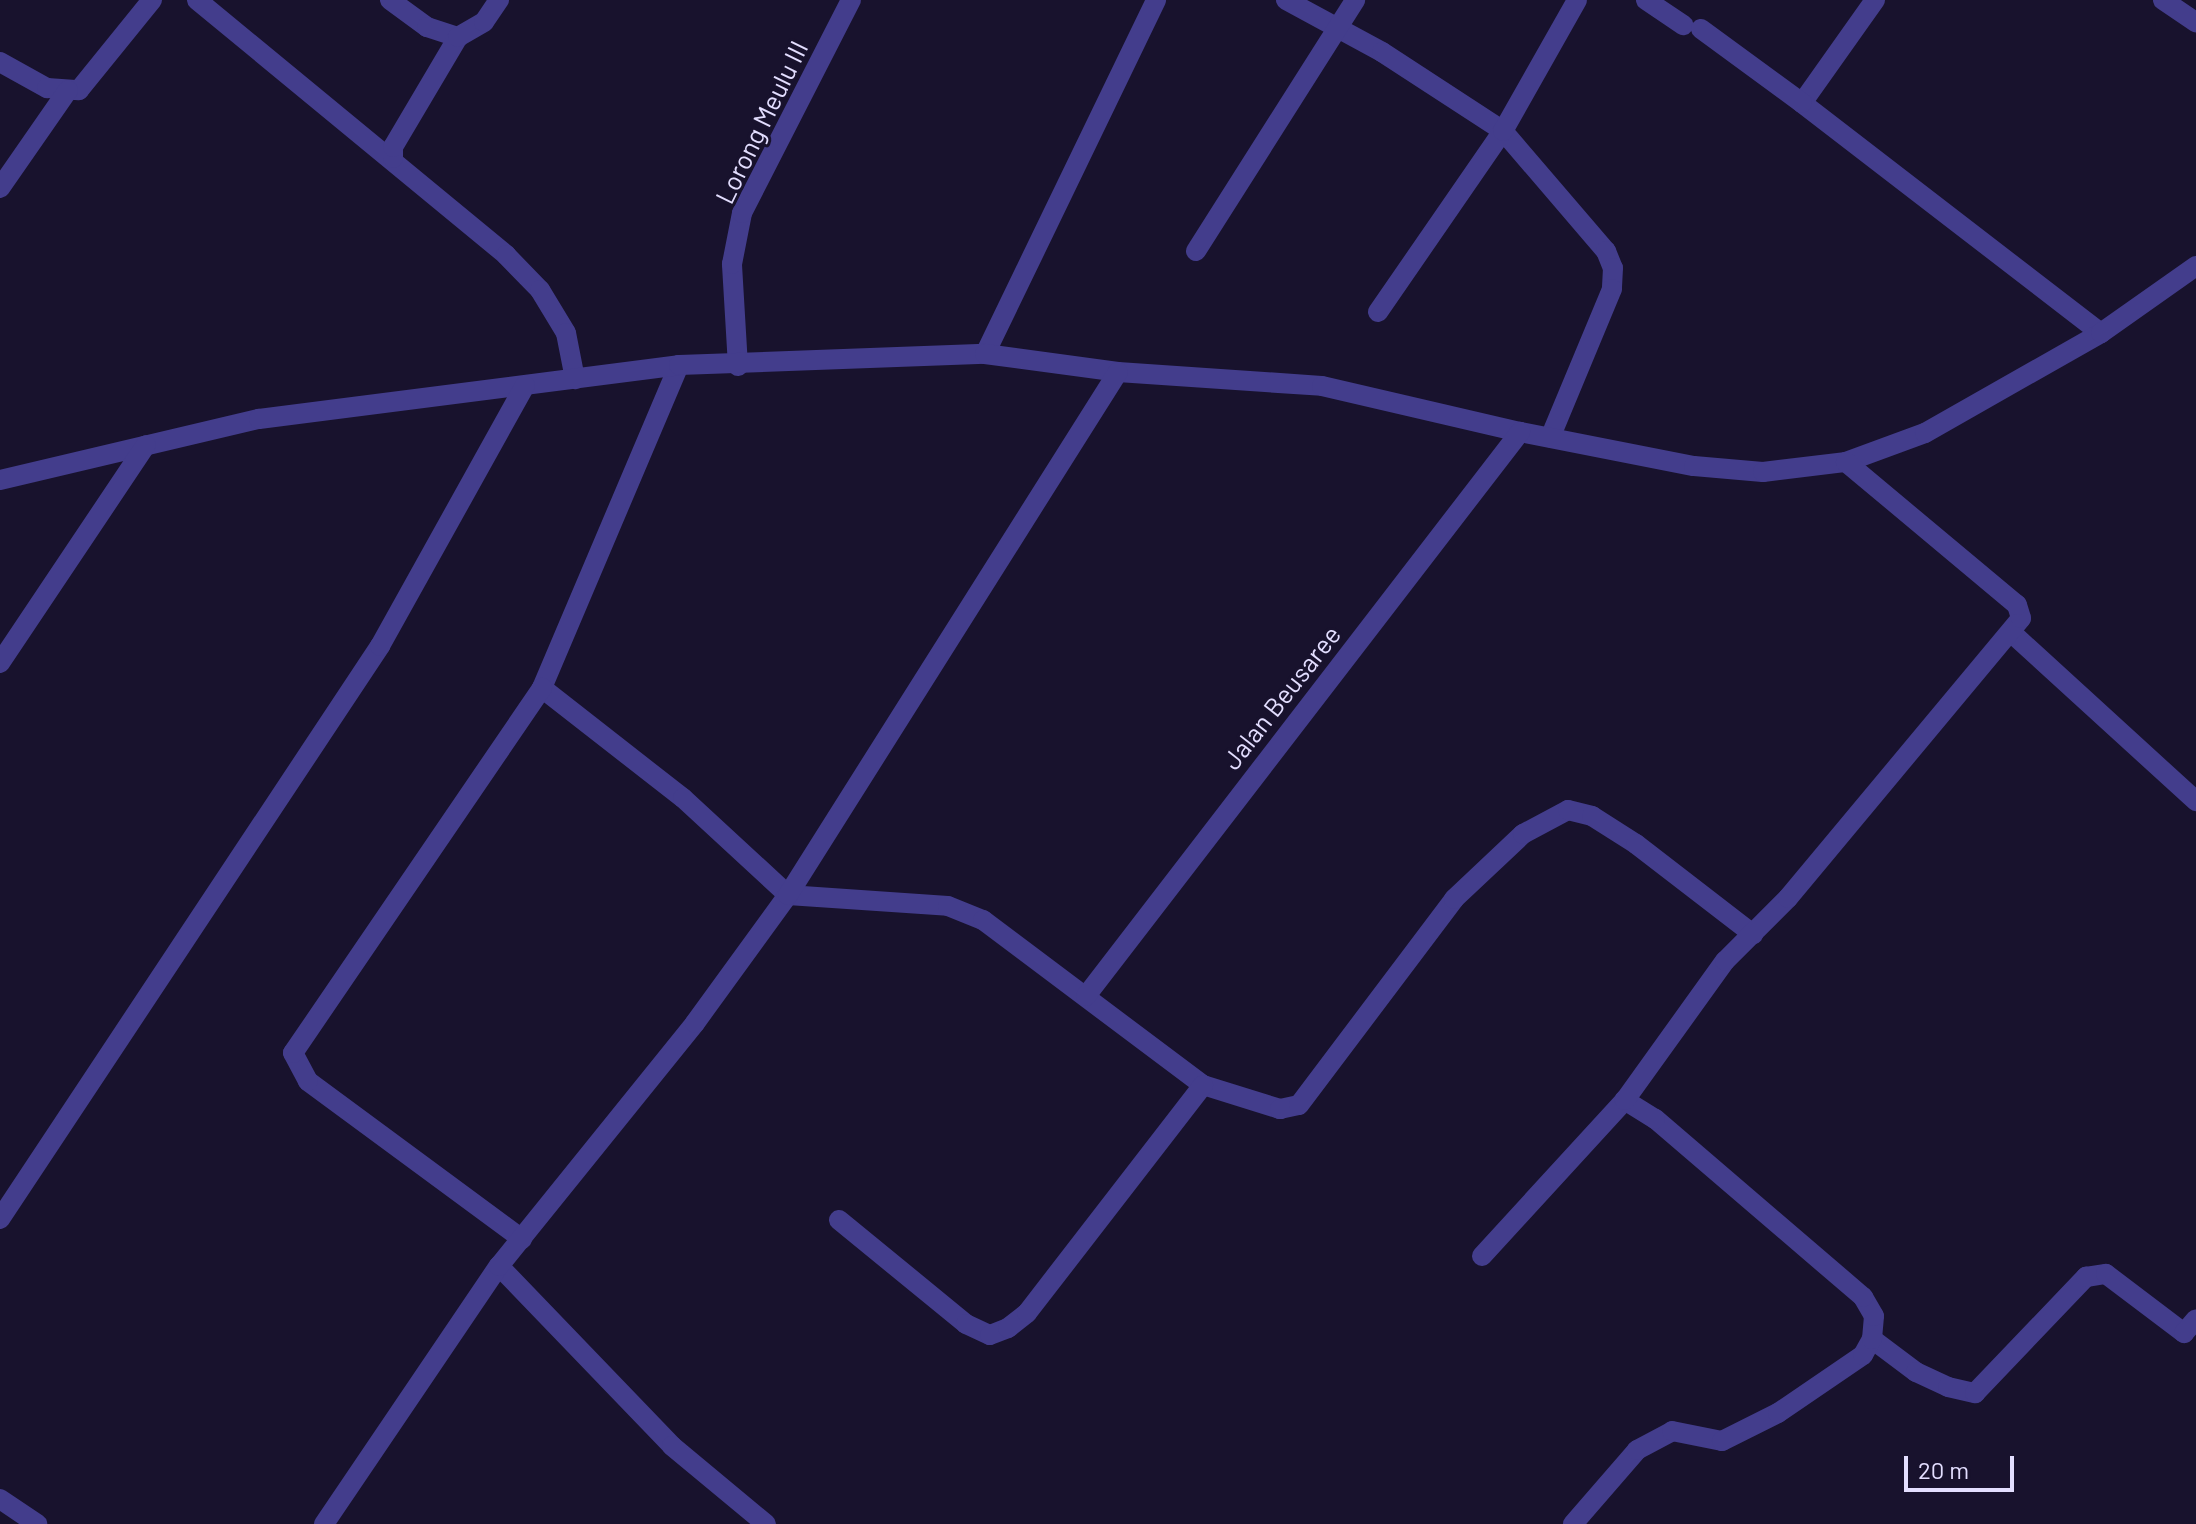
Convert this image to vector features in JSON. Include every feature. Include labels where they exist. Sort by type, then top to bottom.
[{"type":"street","points":[[0,62],[47,88],[68,90],[90,82],[152,0]]},
{"type":"street","points":[[197,0],[393,158],[540,290],[566,333],[575,379]]},
{"type":"street","points":[[390,0],[427,27],[458,37]]},
{"type":"street","points":[[393,158],[393,147],[458,37],[484,22],[499,0]]},
{"type":"street","name":"Lorong Meulu III","points":[[738,366],[732,264],[742,213],[851,0]]},
{"type":"street","points":[[985,354],[1156,0]]},
{"type":"street","points":[[1286,0],[1339,28],[1503,131],[1606,251],[1613,268],[1612,289],[1550,438]]},
{"type":"street","points":[[1196,251],[1355,0]]},
{"type":"street","points":[[1378,312],[1503,131],[1577,0]]},
{"type":"street","points":[[1646,0],[1692,27],[1802,103],[2101,333]]},
{"type":"street","points":[[1802,103],[1875,0]]},
{"type":"street","points":[[2163,0],[2196,22]]},
{"type":"street","points":[[0,188],[68,90]]},
{"type":"street","points":[[0,480],[259,419],[679,365],[738,366],[985,354],[1118,372],[1322,386],[1550,438],[1694,466],[1763,472],[1846,462],[1925,433],[2101,333],[2196,266]]},
{"type":"street","points":[[522,1239],[308,1081],[293,1053],[542,688],[679,365]]},
{"type":"street","points":[[324,1524],[499,1266],[695,1023],[788,895],[1118,372]]},
{"type":"street","points":[[0,1219],[380,646],[525,386]]},
{"type":"street","name":"Jalan Beusaree","points":[[1086,996],[1520,432]]},
{"type":"street","points":[[0,663],[146,445]]},
{"type":"street","points":[[1482,1256],[1625,1100],[1697,994],[1753,934],[2013,634],[2021,618],[2017,605],[1846,462]]},
{"type":"street","points":[[2013,634],[2196,801]]},
{"type":"street","points":[[542,688],[683,798],[788,895],[948,906],[983,920],[1203,1085],[1280,1109],[1299,1105],[1454,899],[1523,834],[1568,810],[1592,816],[1636,844],[1753,934]]},
{"type":"street","points":[[839,1220],[966,1324],[990,1335],[1008,1328],[1027,1313],[1203,1085]]},
{"type":"street","points":[[1573,1524],[1637,1450],[1672,1431],[1722,1441],[1778,1413],[1863,1355],[1872,1339],[1874,1316],[1863,1297],[1655,1119],[1625,1100]]},
{"type":"street","points":[[499,1266],[672,1446],[756,1521]]},
{"type":"street","points":[[1872,1339],[1916,1372],[1975,1393],[2086,1277],[2106,1274],[2184,1333],[2196,1319]]},
{"type":"street","points":[[0,1499],[37,1524]]}]
